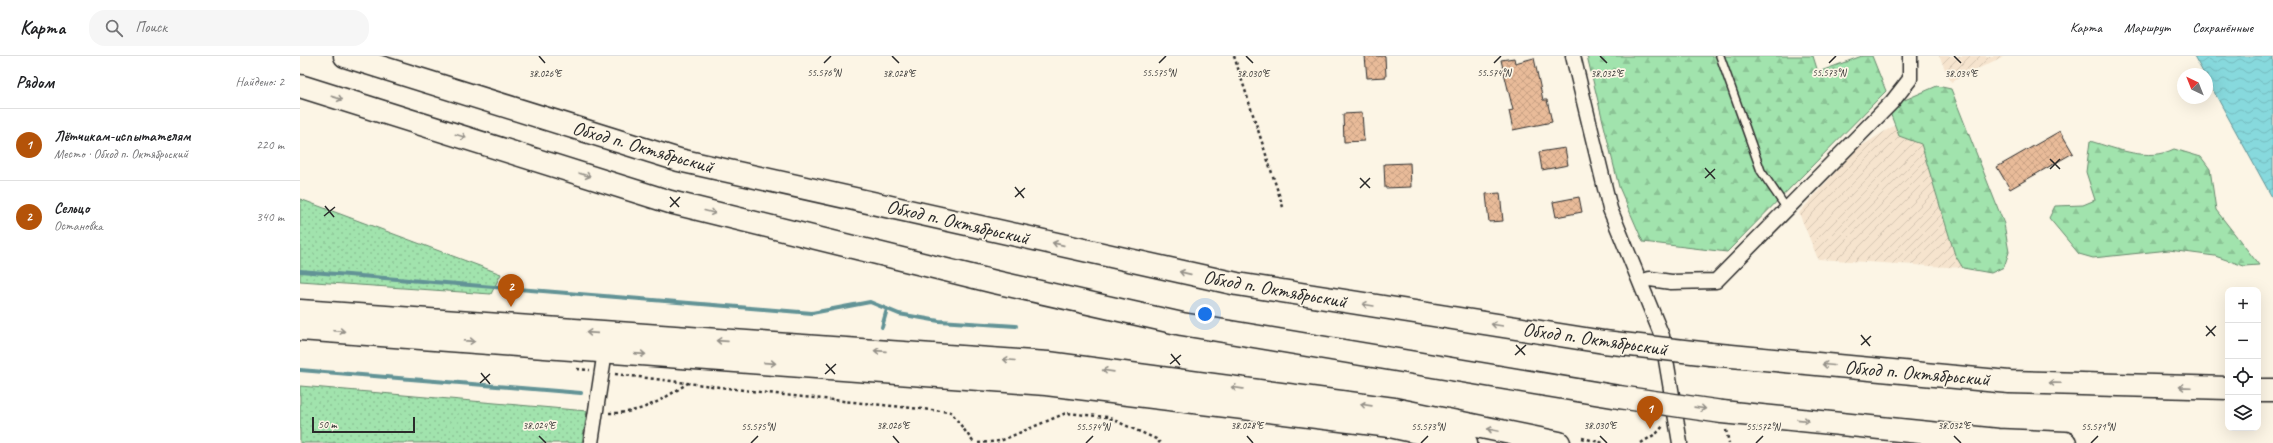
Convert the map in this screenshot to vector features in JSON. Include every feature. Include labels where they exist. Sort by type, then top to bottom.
[{"type":"main road","name":"Обход п. Октябрьский","points":[[345,56],[679,160],[1237,284],[1604,342],[1710,354],[2009,382],[2225,388]]},
{"type":"main road","points":[[300,86],[670,202],[995,282],[1182,324],[1620,397],[1722,412],[1998,440],[2065,443]]},
{"type":"main road","points":[[300,311],[1048,363],[1394,409],[1559,443]]},
{"type":"main road","points":[[300,328],[604,362],[1046,384],[1390,426],[1466,443]]},
{"type":"main road","points":[[2261,390],[2273,390]]},
{"type":"street","points":[[1573,56],[1610,209],[1662,336],[1680,443]]},
{"type":"street","points":[[1640,282],[1650,278],[1671,282],[1716,281],[1892,102],[1910,79],[1910,56]]},
{"type":"street","points":[[591,443],[604,362]]},
{"type":"lane","points":[[1720,56],[1761,171],[1787,209]]},
{"type":"path","points":[[1234,56],[1283,207]]},
{"type":"path","points":[[574,368],[604,362],[688,383],[951,412],[974,443]]},
{"type":"path","points":[[596,413],[622,414],[657,404],[688,383]]},
{"type":"path","points":[[1641,443],[1656,433],[1675,410]]},
{"type":"path","points":[[978,443],[1000,441],[1066,413],[1107,417],[1156,439],[1160,443]]},
{"type":"path","points":[[1582,438],[1604,443]]},
{"type":"shaded area","points":[[1939,56],[2004,56],[1951,82]]},
{"type":"shaded area","points":[[1895,125],[1899,136],[1921,144],[1955,255],[1963,268],[1818,259],[1799,213],[1855,150]]},
{"type":"green space","points":[[1587,56],[1813,56],[1818,72],[1862,56],[1872,56],[1886,91],[1727,252],[1643,242],[1619,187]]},
{"type":"green space","points":[[1937,86],[1951,89],[2004,224],[2009,252],[2004,267],[1991,273],[1963,268],[1955,255],[1921,144],[1899,136],[1889,110],[1900,102]]},
{"type":"green space","points":[[2090,141],[2132,153],[2154,154],[2164,153],[2174,149],[2201,157],[2210,169],[2216,210],[2259,265],[2244,266],[2215,256],[2169,250],[2093,258],[2079,254],[2049,218],[2055,206],[2083,205],[2095,200],[2086,172]]},
{"type":"green space","points":[[300,199],[501,274],[491,294],[300,281]]},
{"type":"green space","points":[[300,386],[587,411],[582,443],[300,443]]},
{"type":"water","points":[[2194,56],[2273,56],[2273,199],[2213,90],[2213,68],[2201,68]]},
{"type":"building","points":[[1365,56],[1385,56],[1386,77],[1367,78]]},
{"type":"building","points":[[1514,58],[1515,63],[1534,58],[1543,100],[1547,100],[1552,122],[1513,130],[1509,111],[1513,110],[1501,60]]},
{"type":"building","points":[[1362,113],[1364,141],[1344,142],[1343,114]]},
{"type":"building","points":[[2060,131],[2073,153],[2010,189],[1997,167]]},
{"type":"building","points":[[1565,148],[1568,165],[1542,170],[1539,152]]},
{"type":"building","points":[[1410,163],[1411,187],[1385,188],[1384,164]]},
{"type":"building","points":[[1500,193],[1503,221],[1489,222],[1486,194]]},
{"type":"building","points":[[1579,197],[1582,212],[1556,217],[1553,202]]},
{"type":"waterway","points":[[300,271],[812,313],[870,302],[899,314],[939,321],[1016,326]]},
{"type":"waterway","points":[[882,327],[887,309]]},
{"type":"waterway","points":[[300,370],[581,393]]},
{"type":"place","name":"Сельцо","points":[[511,307]]},
{"type":"place","name":"Лётчикам-испытателям","points":[[1650,429]]}]
